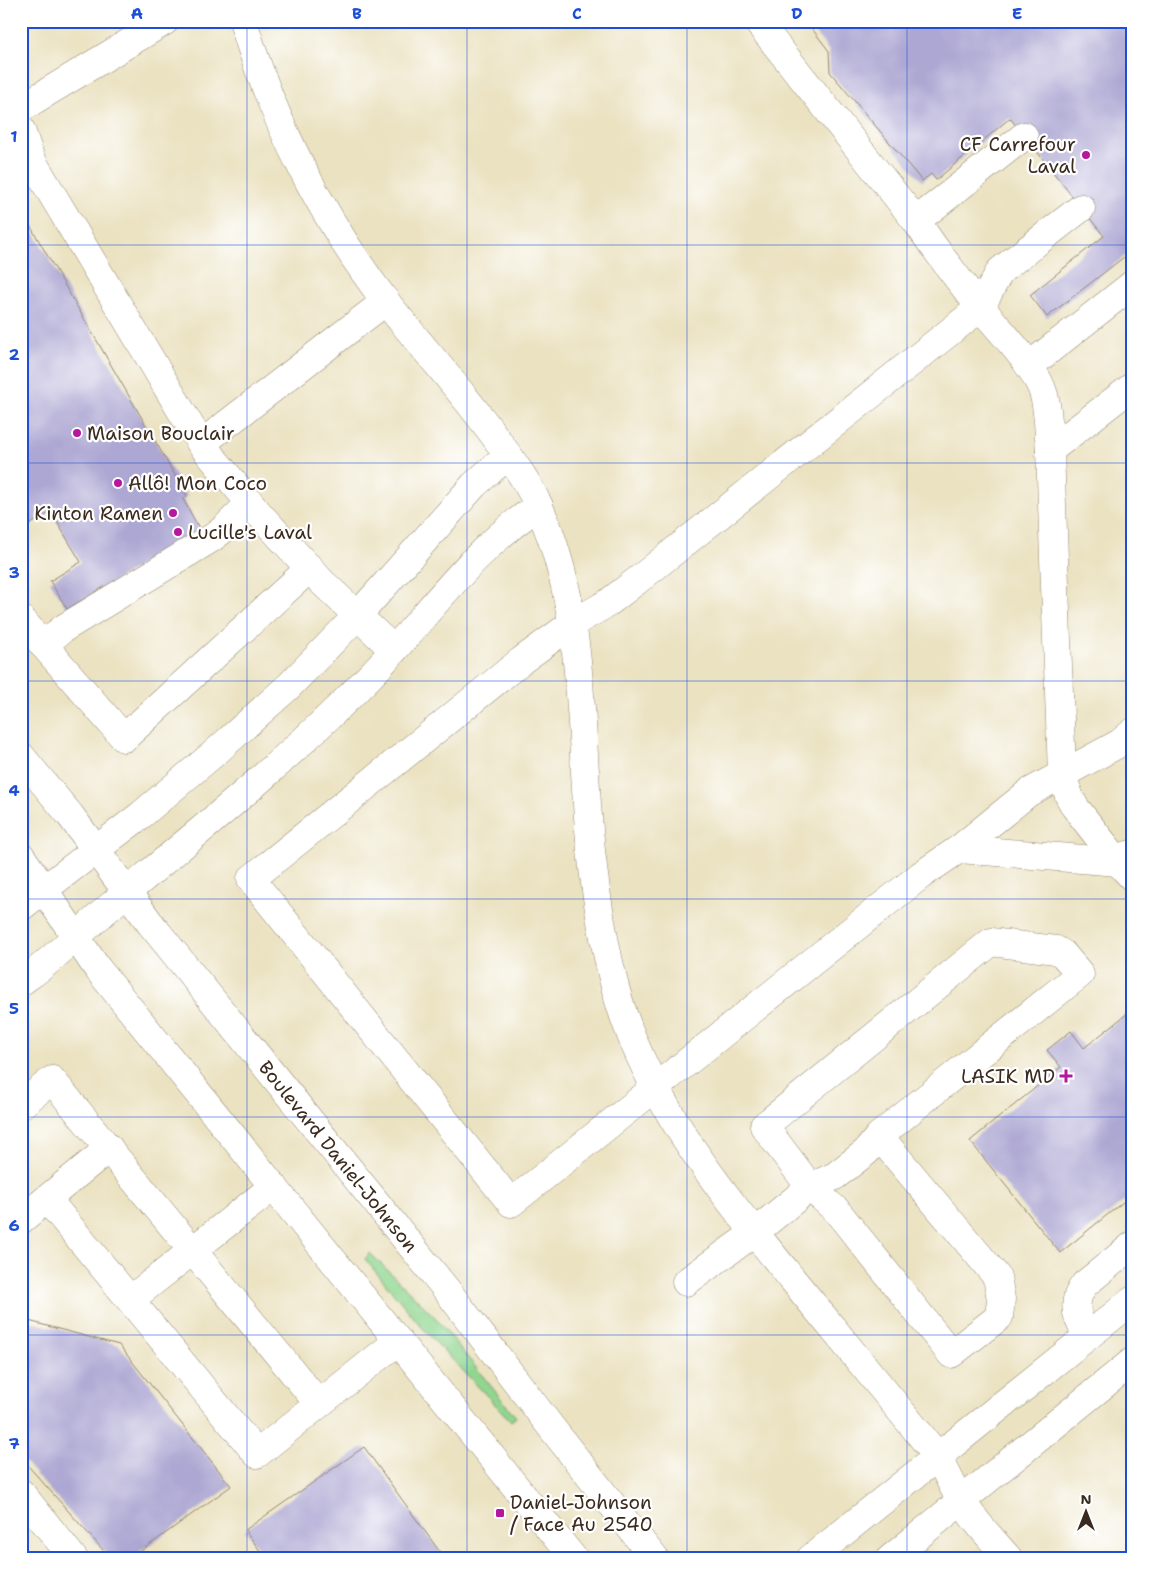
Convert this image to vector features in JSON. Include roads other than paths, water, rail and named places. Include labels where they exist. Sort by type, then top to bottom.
[{"type":"street","points":[[21,108],[165,21]]},
{"type":"street","points":[[243,21],[270,100],[305,173],[350,251],[386,301],[474,409],[509,456],[539,506],[555,545],[575,636],[594,877],[612,976],[624,1020],[638,1053],[656,1088],[704,1168],[754,1233],[937,1456],[960,1500],[1009,1559]]},
{"type":"street","points":[[757,21],[916,221],[981,307],[1029,366],[1038,381],[1046,402],[1050,450],[1062,774],[1069,796],[1075,807],[1128,863]]},
{"type":"street","points":[[21,130],[31,158],[200,444],[250,503],[310,568],[394,650]]},
{"type":"street","points":[[916,221],[1024,136]]},
{"type":"street","points":[[1081,208],[1000,271],[981,307],[608,603],[573,623],[521,661],[251,879],[511,1203],[921,875],[958,849],[1028,793],[1120,743],[1133,732]]},
{"type":"street","points":[[1029,366],[1133,284]]},
{"type":"street","points":[[200,444],[386,301]]},
{"type":"street","points":[[1050,450],[1133,386]]},
{"type":"street","points":[[21,907],[136,818],[218,750],[289,686],[358,615],[474,484],[509,456]]},
{"type":"street","points":[[43,646],[64,628],[212,538],[250,503]]},
{"type":"street","points":[[21,982],[44,965],[220,816],[292,750],[372,674],[464,571],[497,538],[518,520],[539,506]]},
{"type":"street","points":[[21,620],[124,738],[310,568]]},
{"type":"street","name":"Boulevard Daniel-Johnson","points":[[21,756],[70,814],[150,922],[452,1296],[554,1431],[655,1559]]},
{"type":"street","points":[[958,849],[1128,863]]},
{"type":"street","points":[[21,856],[97,968],[398,1341],[567,1556]]},
{"type":"street","points":[[686,1282],[754,1233],[810,1187],[835,1176],[866,1152],[880,1136],[1080,974],[1063,954],[1056,950],[992,942],[764,1126],[810,1187],[837,1211],[951,1354],[999,1317],[1001,1299],[997,1278],[880,1136]]},
{"type":"street","points":[[21,1105],[52,1080],[319,1404]]},
{"type":"street","points":[[21,1220],[109,1148]]},
{"type":"street","points":[[130,1300],[274,1186]]},
{"type":"street","points":[[47,1199],[257,1454],[398,1341]]},
{"type":"street","points":[[1088,1336],[1078,1320],[1076,1312],[1080,1289],[1133,1245]]},
{"type":"street","points":[[810,1559],[1133,1300]]},
{"type":"street","points":[[890,1559],[960,1500],[1133,1362]]},
{"type":"street","points":[[21,1493],[74,1559]]},
{"type":"place","name":"CF Carrefour Laval","points":[[1086,155]]},
{"type":"place","name":"Maison Bouclair","points":[[77,433]]},
{"type":"place","name":"Allô! Mon Coco","points":[[118,483]]},
{"type":"place","name":"Kinton Ramen","points":[[173,513]]},
{"type":"place","name":"Lucille's Laval","points":[[178,532]]},
{"type":"place","name":"LASIK MD","points":[[1066,1076]]},
{"type":"place","name":"Daniel-Johnson / Face Au 2540","points":[[500,1513]]}]
